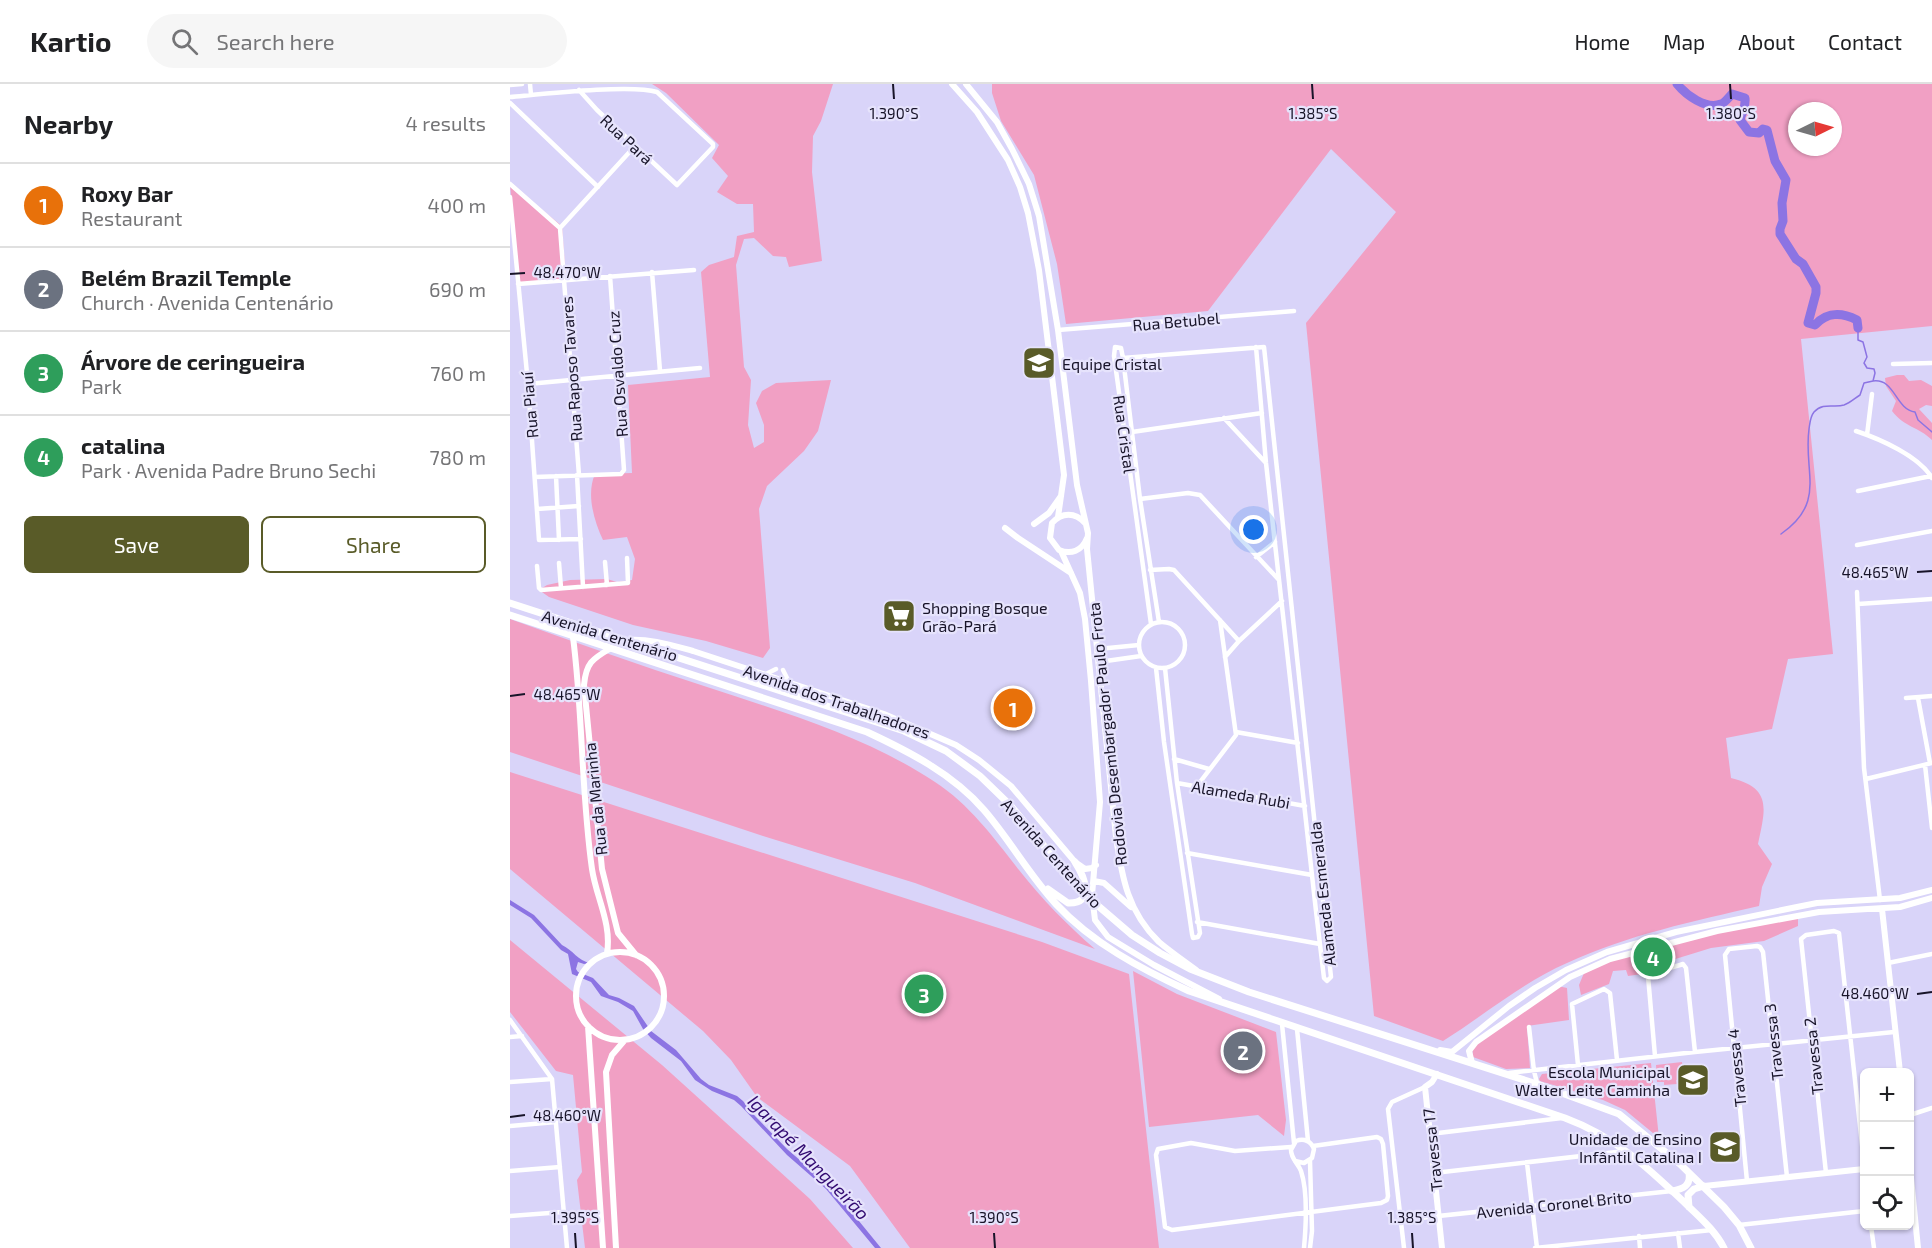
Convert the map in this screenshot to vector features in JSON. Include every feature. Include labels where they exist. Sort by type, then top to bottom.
[{"type":"main road","points":[[952,84],[972,107],[1008,160],[1028,213],[1039,270],[1064,475],[1058,517],[1052,523],[1050,532],[1052,542],[1061,551],[1075,551],[1087,538],[1041,226],[1029,184],[997,122],[966,84]]},
{"type":"main road","points":[[1034,524],[1049,513],[1063,493]]},
{"type":"main road","points":[[1058,517],[1073,514],[1085,523]]},
{"type":"main road","points":[[1005,528],[1071,573]]},
{"type":"main road","name":"Rodovia Desembargador Paulo Frota","points":[[1087,538],[1120,865],[1133,909],[1160,943],[1199,972]]},
{"type":"main road","name":"Rodovia Desembargador Paulo Frota","points":[[1061,551],[1080,592],[1092,687],[1101,802],[1092,904],[1095,920]]},
{"type":"main road","name":"Avenida Centenário","points":[[510,603],[904,731],[946,752],[980,776],[1011,806],[1082,892],[1125,929],[1160,953],[1249,992],[1435,1050],[1619,1114],[1704,1186],[1739,1225],[1750,1248]]},
{"type":"main road","name":"Avenida Centenário","points":[[510,615],[867,732],[896,745],[960,786],[972,797],[1057,905],[1112,950],[1189,992],[1437,1074],[1596,1131],[1628,1151],[1672,1191],[1712,1230],[1722,1248]]},
{"type":"main road","name":"Rua da Marinha","points":[[573,636],[582,772],[592,871],[609,934],[607,953]]},
{"type":"main road","name":"Avenida dos Trabalhadores","points":[[623,640],[636,639],[665,643],[884,714],[956,745],[979,759],[1011,786],[1075,862]]},
{"type":"main road","name":"Rua da Marinha","points":[[610,648],[592,659],[585,670],[587,716],[602,869],[618,933],[636,955]]},
{"type":"main road","points":[[1092,687],[1097,702],[1101,703],[1104,700]]},
{"type":"main road","points":[[1028,871],[1061,899],[1072,903],[1082,897],[1086,887],[1083,874],[1075,862]]},
{"type":"main road","points":[[1075,862],[1085,869],[1096,865]]},
{"type":"main road","points":[[1094,881],[1104,883],[1133,909]]},
{"type":"main road","points":[[1435,1050],[1452,1052],[1535,988],[1566,970],[1607,952],[1676,932],[1817,903],[1900,898],[1932,890]]},
{"type":"main road","points":[[1472,1063],[1469,1051],[1476,1042],[1570,977],[1610,959],[1697,936],[1811,914],[1882,909],[1909,905],[1932,898]]},
{"type":"main road","points":[[1882,909],[1899,1068]]},
{"type":"main road","name":"Avenida Centenário","points":[[1095,920],[1108,937],[1154,965],[1238,1008]]},
{"type":"main road","points":[[627,952],[636,955],[645,959],[659,974],[665,994],[662,1011],[651,1029],[643,1035],[624,1041],[604,1038],[588,1026],[582,1018],[576,999],[579,980],[584,971],[598,957],[607,953],[627,952]]},
{"type":"main road","points":[[588,1026],[603,1248]]},
{"type":"main road","points":[[616,1248],[606,1072],[612,1055],[624,1041]]},
{"type":"main road","points":[[1425,1087],[1437,1074]]},
{"type":"main road","name":"Travessa 17","points":[[1425,1087],[1442,1248]]},
{"type":"main road","points":[[1689,1208],[1688,1195],[1694,1189],[1704,1186],[1860,1169]]},
{"type":"main road","points":[[1672,1191],[1688,1185],[1689,1173]]},
{"type":"main road","points":[[1911,1176],[1918,1248]]},
{"type":"main road","points":[[1714,1197],[1721,1184]]},
{"type":"street","points":[[510,85],[522,84]]},
{"type":"street","points":[[530,84],[531,95]]},
{"type":"street","points":[[510,97],[623,84]]},
{"type":"street","name":"Rua Pará","points":[[579,90],[597,110],[678,185],[714,145],[657,92],[646,87],[623,84]]},
{"type":"street","points":[[510,103],[598,187]]},
{"type":"street","points":[[510,184],[560,228],[635,146]]},
{"type":"street","name":"Rua Piauí","points":[[510,197],[528,384],[539,541],[559,540]]},
{"type":"street","name":"Rua Raposo Tavares","points":[[560,228],[572,380],[583,587]]},
{"type":"street","points":[[518,284],[694,270]]},
{"type":"street","points":[[652,272],[660,371]]},
{"type":"street","name":"Rua Osvaldo Cruz","points":[[578,475],[623,472],[610,276]]},
{"type":"street","name":"Rua Betubel","points":[[1058,330],[1294,311]]},
{"type":"street","name":"Rua Cristal","points":[[1151,624],[1142,535],[1140,499],[1123,358],[1121,348],[1114,347],[1119,396],[1142,535],[1160,622]]},
{"type":"street","points":[[1123,358],[1256,347]]},
{"type":"street","name":"Alameda Esmeralda","points":[[1256,347],[1264,347],[1331,977],[1328,981],[1324,978],[1316,911],[1266,463],[1256,347]]},
{"type":"street","points":[[1893,364],[1932,363]]},
{"type":"street","points":[[528,384],[700,368]]},
{"type":"street","points":[[1867,435],[1872,394]]},
{"type":"street","points":[[1119,396],[1127,395]]},
{"type":"street","points":[[1132,432],[1262,413]]},
{"type":"street","points":[[1224,418],[1266,463]]},
{"type":"street","points":[[1263,423],[1272,422]]},
{"type":"street","points":[[1856,431],[1919,463],[1931,477],[1858,491]]},
{"type":"street","points":[[535,477],[578,475]]},
{"type":"street","points":[[555,476],[559,540],[581,538]]},
{"type":"street","points":[[1140,499],[1188,493],[1200,495],[1280,581]]},
{"type":"street","points":[[537,509],[579,506]]},
{"type":"street","points":[[1857,544],[1932,531]]},
{"type":"street","points":[[1274,534],[1284,533]]},
{"type":"street","points":[[1256,556],[1275,542]]},
{"type":"street","points":[[537,566],[539,589],[607,585],[629,583],[627,558]]},
{"type":"street","points":[[605,562],[607,585]]},
{"type":"street","points":[[559,563],[561,588]]},
{"type":"street","points":[[1150,570],[1169,568],[1174,570],[1239,641]]},
{"type":"street","points":[[1857,592],[1864,768],[1881,900]]},
{"type":"street","points":[[1858,604],[1932,599]]},
{"type":"street","points":[[1225,657],[1282,601]]},
{"type":"street","points":[[1284,614],[1292,612]]},
{"type":"street","points":[[1197,786],[1235,739],[1236,732],[1220,620]]},
{"type":"street","points":[[1160,622],[1175,626],[1184,638],[1185,646],[1179,661],[1166,669],[1150,666],[1141,656],[1139,645],[1142,633],[1151,624],[1160,622]]},
{"type":"street","points":[[1098,649],[1139,645]]},
{"type":"street","points":[[1099,662],[1141,656]]},
{"type":"street","points":[[1156,668],[1164,742],[1192,934],[1196,938],[1200,935],[1177,783],[1166,669]]},
{"type":"street","points":[[765,675],[776,669]]},
{"type":"street","points":[[783,670],[790,684]]},
{"type":"street","points":[[1906,698],[1932,696]]},
{"type":"street","points":[[1918,698],[1929,763],[1932,828]]},
{"type":"street","points":[[1294,712],[1303,711]]},
{"type":"street","points":[[1236,732],[1298,743]]},
{"type":"street","points":[[1164,742],[1173,742]]},
{"type":"street","points":[[1174,759],[1209,769]]},
{"type":"street","points":[[1866,779],[1929,763]]},
{"type":"street","points":[[1302,776],[1310,777]]},
{"type":"street","name":"Alameda Rubi","points":[[1177,783],[1305,806]]},
{"type":"street","points":[[1177,822],[1183,822]]},
{"type":"street","points":[[1309,843],[1317,844]]},
{"type":"street","points":[[1187,853],[1312,875]]},
{"type":"street","points":[[1186,890],[1193,889]]},
{"type":"street","points":[[1316,911],[1324,912]]},
{"type":"street","points":[[1197,922],[1320,944]]},
{"type":"street","name":"Travessa 2","points":[[1826,1173],[1801,939],[1806,935],[1834,931],[1839,933],[1851,1035]]},
{"type":"street","name":"Travessa 3","points":[[1725,955],[1730,949],[1757,946],[1762,949],[1787,1177]]},
{"type":"street","points":[[1888,963],[1932,954]]},
{"type":"street","name":"Travessa 4","points":[[1725,955],[1747,1181]]},
{"type":"street","points":[[1655,1056],[1648,976],[1680,964],[1686,968],[1695,1052]]},
{"type":"street","points":[[1578,1065],[1572,1004],[1604,989],[1610,993],[1617,1060]]},
{"type":"street","points":[[510,1020],[552,1079],[567,1248]]},
{"type":"street","points":[[1282,1024],[1292,1121],[1291,1153],[1302,1172],[1310,1248]]},
{"type":"street","points":[[1529,1027],[1537,1084]]},
{"type":"street","points":[[1297,1029],[1308,1141]]},
{"type":"street","points":[[1503,1073],[1894,1032]]},
{"type":"street","points":[[1851,1035],[1860,1124]]},
{"type":"street","points":[[510,1037],[522,1036]]},
{"type":"street","points":[[1284,1048],[1299,1048]]},
{"type":"street","points":[[510,1082],[552,1079]]},
{"type":"street","points":[[1404,1248],[1388,1112],[1391,1104],[1425,1087]]},
{"type":"street","points":[[1914,1114],[1932,1108]]},
{"type":"street","points":[[1430,1134],[1565,1118]]},
{"type":"street","points":[[1292,1121],[1306,1119]]},
{"type":"street","points":[[510,1126],[556,1122]]},
{"type":"street","points":[[1304,1248],[1308,1212],[1310,1160],[1314,1152],[1313,1146],[1308,1141],[1302,1139],[1293,1145],[1235,1151],[1191,1143],[1158,1149],[1156,1155],[1163,1220],[1165,1227],[1172,1230],[1308,1212],[1383,1203],[1388,1196],[1381,1139],[1377,1137],[1319,1143],[1313,1146]]},
{"type":"street","points":[[1434,1173],[1628,1151]]},
{"type":"street","points":[[1295,1161],[1304,1163],[1310,1160]]},
{"type":"street","points":[[1527,1163],[1536,1248],[1712,1230]]},
{"type":"street","points":[[510,1171],[560,1167]]},
{"type":"street","name":"Avenida Coronel Brito","points":[[1401,1220],[1672,1191]]},
{"type":"street","points":[[1739,1225],[1860,1211]]},
{"type":"street","points":[[510,1216],[563,1212]]},
{"type":"street","points":[[1872,1230],[1874,1248]]},
{"type":"street","points":[[1678,1233],[1680,1248]]},
{"type":"street","points":[[1639,1236],[1640,1248]]},
{"type":"street","points":[[1600,1240],[1601,1248]]},
{"type":"shaded area","points":[[652,84],[833,84],[821,121],[813,136],[812,172],[822,261],[789,267],[786,257],[773,256],[754,238],[744,239],[736,265],[744,367],[751,380],[748,425],[754,448],[764,442],[764,425],[756,403],[762,391],[776,383],[831,380],[818,431],[804,451],[767,486],[759,509],[770,648],[763,658],[706,641],[633,625],[549,597],[539,590],[547,585],[570,580],[607,579],[617,582],[632,580],[635,559],[627,537],[603,540],[592,507],[592,482],[595,474],[632,473],[628,385],[710,377],[701,272],[709,265],[734,257],[737,236],[754,232],[753,204],[737,204],[717,192],[728,176],[712,158],[719,145],[666,93]]},
{"type":"shaded area","points":[[992,84],[1932,84],[1932,326],[1801,339],[1833,654],[1788,659],[1772,729],[1726,738],[1731,778],[1745,782],[1754,788],[1760,794],[1763,802],[1763,821],[1758,844],[1772,864],[1762,887],[1759,906],[1662,930],[1590,953],[1535,980],[1443,1041],[1374,1016],[1306,323],[1396,212],[1331,149],[1208,311],[1066,324],[1057,264],[1034,175],[1001,121],[992,93]]},
{"type":"shaded area","points":[[510,184],[562,226],[566,279],[519,283]]},
{"type":"shaded area","points":[[1904,375],[1909,381],[1921,380],[1932,386],[1932,406],[1926,405],[1919,409],[1932,423],[1932,440],[1901,420],[1892,411],[1896,401],[1886,386],[1885,378]]},
{"type":"shaded area","points":[[510,619],[823,726],[881,751],[908,766],[935,782],[970,811],[1046,901],[1095,949],[915,883],[763,836],[510,752]]},
{"type":"shaded area","points":[[510,772],[1042,942],[1129,974],[1159,1248],[910,1248],[850,1166],[757,1097],[731,1060],[703,1031],[510,869]]},
{"type":"shaded area","points":[[510,900],[534,915],[562,945],[582,960],[590,963],[578,962],[576,969],[593,978],[609,995],[634,1006],[651,1031],[676,1050],[701,1079],[743,1101],[787,1149],[832,1188],[881,1248],[875,1248],[826,1189],[787,1155],[741,1106],[695,1080],[681,1061],[651,1038],[633,1011],[601,996],[591,982],[572,974],[568,954],[561,950],[531,918],[510,905]]},
{"type":"shaded area","points":[[1798,915],[1798,926],[1764,941],[1711,948],[1643,969],[1642,974],[1628,976],[1626,970],[1613,971],[1609,984],[1581,995],[1579,985],[1584,973],[1597,966],[1654,947]]},
{"type":"shaded area","points":[[510,940],[662,1065],[810,1199],[853,1248],[585,1248],[577,1180],[582,1172],[573,1075],[556,1071],[510,1012]]},
{"type":"shaded area","points":[[1133,971],[1177,994],[1276,1032],[1286,1120],[1284,1136],[1258,1115],[1149,1127]]},
{"type":"shaded area","points":[[1558,986],[1567,988],[1569,1020],[1527,1026],[1530,1068],[1506,1069],[1473,1057],[1472,1046]]},
{"type":"shaded area","points":[[1682,1062],[1684,1079],[1676,1080],[1677,1084],[1664,1085],[1664,1082],[1657,1082],[1656,1065]]},
{"type":"shaded area","points":[[1651,1063],[1659,1138],[1625,1110],[1603,1100],[1539,1079],[1542,1074]]},
{"type":"waterway","points":[[1677,84],[1691,97],[1709,105],[1722,103],[1732,94],[1745,98],[1740,120],[1749,132],[1759,133],[1763,129],[1767,130],[1775,161],[1786,180],[1780,234],[1796,259],[1803,264],[1816,287],[1808,323],[1815,325],[1824,318],[1840,315],[1857,320],[1858,328]]},
{"type":"waterway","points":[[1858,328],[1858,340],[1863,342],[1867,357],[1864,363],[1867,368],[1874,369],[1873,381],[1886,384],[1903,405],[1915,412],[1918,420],[1932,432]]},
{"type":"waterway","points":[[1781,534],[1795,522],[1804,510],[1808,498],[1810,486],[1808,445],[1813,414],[1821,407],[1848,403],[1860,395],[1864,383],[1873,381]]},
{"type":"place","name":"Equipe Cristal","points":[[1039,363]]},
{"type":"place","name":"Shopping Bosque Grão-Pará","points":[[899,616]]},
{"type":"place","name":"Roxy Bar","points":[[1013,708]]},
{"type":"place","name":"catalina","points":[[1653,957]]},
{"type":"place","name":"Árvore de ceringueira","points":[[924,994]]},
{"type":"place","name":"Belém Brazil Temple","points":[[1243,1051]]},
{"type":"place","name":"Escola Municipal Walter Leite Caminha","points":[[1693,1080]]},
{"type":"place","name":"Unidade de Ensino Infântil Catalina I","points":[[1725,1147]]},
{"type":"water label","name":"Igarapé Mangueirão","points":[[809,1157]]}]
